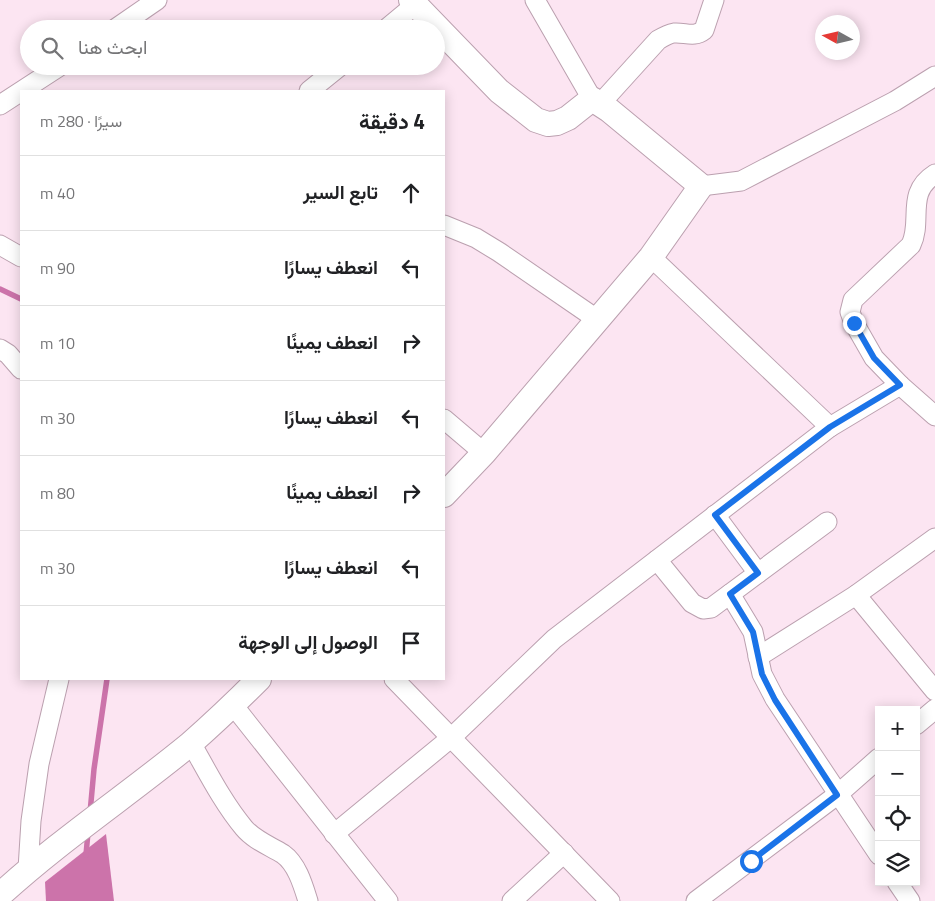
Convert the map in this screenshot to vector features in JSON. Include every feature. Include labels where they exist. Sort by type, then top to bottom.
[{"type":"street","points":[[128,20],[157,0]]},
{"type":"street","points":[[535,0],[596,101],[701,186],[741,181],[895,101],[935,77]]},
{"type":"street","points":[[445,36],[499,91],[536,120],[548,124],[556,123],[596,101],[658,40],[668,34],[692,35],[704,30],[714,0]]},
{"type":"street","points":[[395,20],[413,3],[430,20]]},
{"type":"street","points":[[22,90],[46,75]]},
{"type":"street","points":[[311,90],[329,75]]},
{"type":"street","points":[[0,104],[20,91]]},
{"type":"street","points":[[935,174],[930,177],[920,191],[916,203],[915,232],[910,245],[853,300],[850,306],[854,323],[874,358],[900,385],[935,416]]},
{"type":"street","points":[[445,493],[484,453],[598,320],[650,257],[701,186]]},
{"type":"street","points":[[445,225],[476,238],[499,252],[598,320]]},
{"type":"street","points":[[0,246],[20,256]]},
{"type":"street","points":[[650,257],[830,427]]},
{"type":"street","points":[[0,349],[8,354],[20,368]]},
{"type":"street","points":[[334,834],[452,737],[554,638],[830,427],[900,385]]},
{"type":"street","points":[[445,420],[484,453]]},
{"type":"street","points":[[715,515],[758,573]]},
{"type":"street","points":[[657,560],[692,603],[703,609],[711,608],[827,522]]},
{"type":"street","points":[[758,657],[856,595],[935,538]]},
{"type":"street","points":[[730,594],[753,632],[762,674],[775,700],[875,849]]},
{"type":"street","points":[[856,595],[935,691]]},
{"type":"street","points":[[34,866],[31,821],[39,764],[59,680]]},
{"type":"street","points":[[0,895],[34,866],[191,743],[258,680]]},
{"type":"street","points":[[395,680],[610,901]]},
{"type":"street","points":[[233,705],[388,901]]},
{"type":"street","points":[[920,722],[935,709]]},
{"type":"street","points":[[191,743],[234,816],[246,830],[261,842],[284,855],[294,866],[308,901]]},
{"type":"street","points":[[696,901],[837,795],[875,762]]},
{"type":"street","points":[[512,901],[564,853]]},
{"type":"street","points":[[900,886],[910,901]]},
{"type":"shaded area","points":[[106,834],[114,901],[46,901],[45,882]]},
{"type":"waterway","points":[[0,289],[20,299]]},
{"type":"waterway","points":[[90,813],[94,769],[107,680]]},
{"type":"waterway","points":[[86,855],[88,832]]},
{"type":"route","points":[[751,861],[837,795],[775,700],[762,674],[753,632],[730,594],[758,573],[715,515],[830,427],[900,385],[874,358],[854,323]]}]
